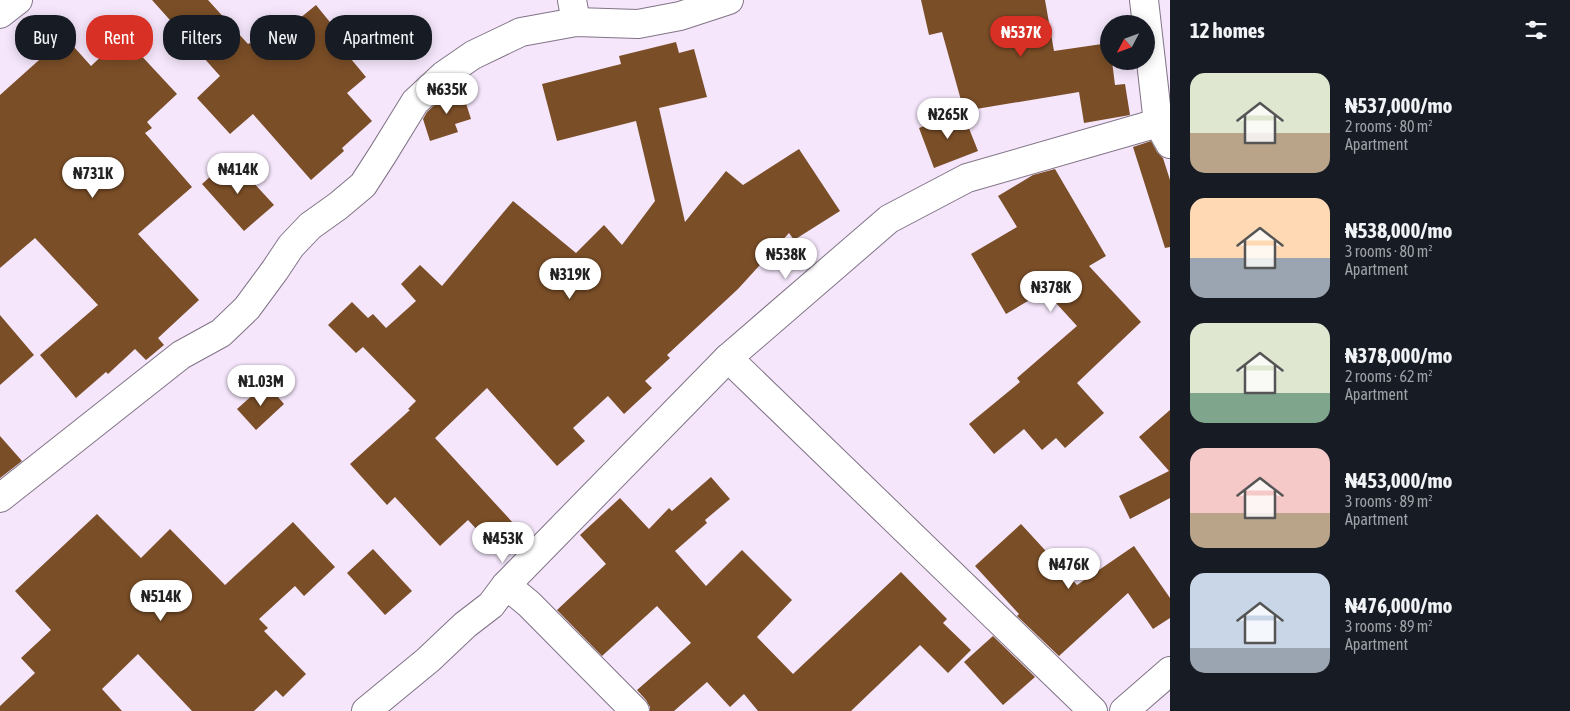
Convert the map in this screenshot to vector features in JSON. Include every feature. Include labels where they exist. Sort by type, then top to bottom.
[{"type":"street","points":[[0,14],[18,0]]},
{"type":"street","points":[[0,498],[181,355],[222,333],[247,308],[291,246],[310,226],[363,185],[415,102],[444,76],[473,55],[521,32],[574,11],[638,24],[680,16],[729,0]]},
{"type":"street","points":[[366,711],[428,660],[465,625],[491,606],[506,585],[728,358],[889,219],[967,178],[1166,130],[1144,0]]},
{"type":"street","points":[[728,358],[1093,711]]},
{"type":"street","points":[[506,585],[529,604],[635,711]]},
{"type":"street","points":[[1124,711],[1170,671]]},
{"type":"building","points":[[152,0],[208,0],[222,15],[165,15]]},
{"type":"building","points":[[921,0],[1045,0],[1054,51],[1100,44],[1100,70],[1113,70],[1115,85],[1125,84],[1130,115],[1084,123],[1079,92],[964,111],[942,32],[929,35]]},
{"type":"building","points":[[316,5],[325,16],[325,60],[352,60],[366,77],[347,93],[372,121],[342,148],[344,151],[311,180],[253,114],[230,134],[197,98],[220,76],[206,60],[240,60],[240,35],[248,44],[250,43],[250,60],[315,60],[315,15],[304,15]]},
{"type":"building","points":[[676,42],[679,53],[694,49],[707,97],[659,108],[685,222],[726,171],[743,185],[799,149],[840,211],[794,240],[789,233],[738,289],[667,355],[670,358],[645,381],[652,388],[624,414],[608,396],[573,428],[585,441],[557,466],[487,388],[435,438],[515,525],[492,546],[468,520],[440,546],[395,497],[387,505],[350,464],[410,410],[408,409],[416,401],[363,347],[356,353],[328,325],[352,302],[368,318],[373,314],[386,328],[416,301],[401,284],[420,265],[442,286],[513,201],[576,253],[604,225],[622,245],[655,201],[636,121],[557,141],[542,84],[621,64],[619,56]]},
{"type":"building","points":[[76,49],[91,66],[97,60],[145,60],[177,94],[147,122],[152,128],[145,133],[192,187],[138,234],[199,300],[158,338],[164,345],[146,360],[135,349],[108,374],[106,372],[76,398],[40,355],[98,305],[35,238],[0,268],[0,95],[39,60],[76,60]]},
{"type":"building","points":[[461,88],[471,119],[455,124],[458,132],[430,141],[423,119],[427,112],[448,92]]},
{"type":"building","points":[[962,111],[978,151],[934,168],[919,128]]},
{"type":"building","points":[[1151,141],[1163,158],[1170,180],[1170,247],[1165,248],[1133,147]]},
{"type":"building","points":[[231,158],[274,205],[244,231],[202,184]]},
{"type":"building","points":[[1055,169],[1106,256],[1089,266],[1141,322],[1077,383],[1104,413],[1065,448],[1056,438],[1042,450],[1024,429],[994,454],[969,424],[1020,382],[1017,378],[1077,326],[1045,291],[1006,314],[971,254],[1017,227],[998,196],[1033,175]]},
{"type":"building","points":[[0,315],[34,355],[0,385]]},
{"type":"building","points":[[266,383],[284,404],[256,430],[237,409]]},
{"type":"building","points":[[1170,410],[1170,498],[1130,519],[1119,496],[1169,471],[1139,437]]},
{"type":"building","points":[[0,436],[22,461],[0,478]]},
{"type":"building","points":[[711,477],[730,499],[705,520],[707,523],[675,551],[706,586],[742,550],[792,600],[757,637],[793,674],[901,572],[947,619],[943,623],[971,650],[948,673],[920,645],[851,711],[758,711],[744,694],[730,707],[707,682],[674,711],[650,711],[646,700],[637,690],[691,643],[657,606],[602,656],[557,610],[606,564],[580,535],[620,498],[649,529],[669,508],[672,511]]},
{"type":"building","points":[[97,514],[141,558],[170,529],[225,585],[293,522],[335,567],[304,596],[295,586],[259,619],[268,628],[264,631],[306,674],[283,697],[276,690],[254,711],[192,711],[138,654],[102,689],[122,711],[0,711],[0,706],[35,673],[21,658],[51,630],[15,591]]},
{"type":"building","points":[[1021,524],[1077,585],[1134,546],[1170,598],[1170,618],[1153,629],[1128,593],[1059,656],[1017,616],[1019,614],[975,566]]},
{"type":"building","points":[[373,549],[412,591],[385,615],[347,573]]},
{"type":"building","points":[[993,636],[1035,677],[1003,705],[964,662]]}]
